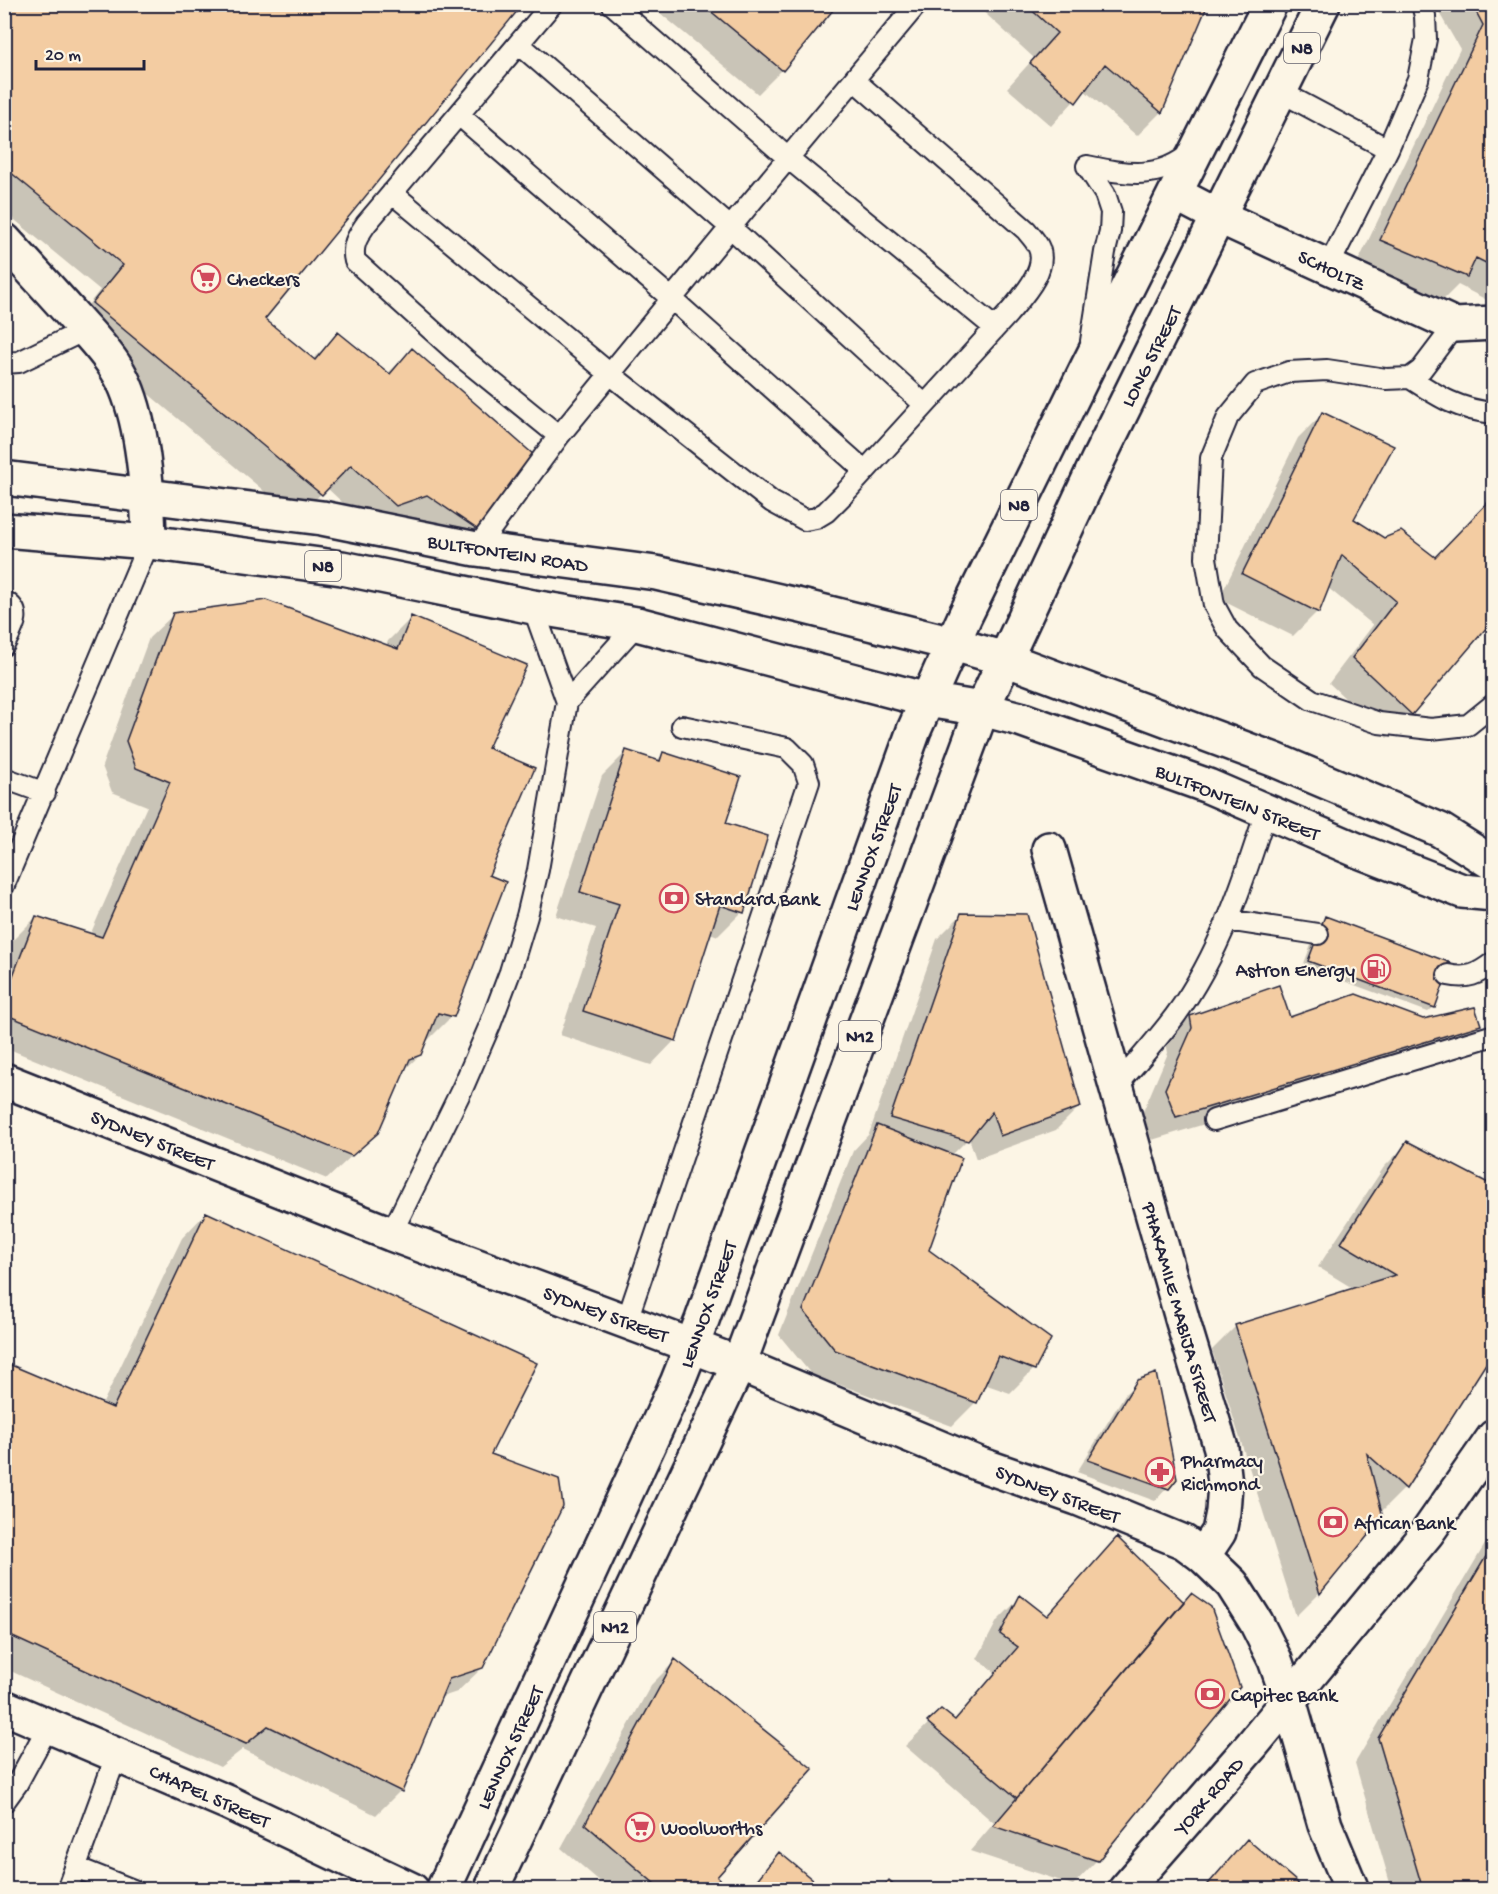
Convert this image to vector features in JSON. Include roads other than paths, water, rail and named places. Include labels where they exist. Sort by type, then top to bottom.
[{"type":"main road","name":"N8","points":[[927,700],[1087,368],[1270,4]]},
{"type":"main road","name":"LONG STREET","points":[[982,709],[1098,460],[1220,217],[1323,4]]},
{"type":"main road","name":"SCHOLTZ","points":[[1176,194],[1220,217],[1455,325],[1494,323]]},
{"type":"main road","points":[[4,240],[85,330],[116,368],[128,392],[138,431],[148,496],[149,542]]},
{"type":"main road","name":"BULTFONTEIN ROAD","points":[[4,478],[322,518],[476,549],[656,573],[953,644],[1005,659]]},
{"type":"main road","name":"N8","points":[[4,530],[149,542],[342,568],[533,607],[637,624],[927,700],[982,709]]},
{"type":"main road","points":[[1005,659],[1275,760],[1440,830],[1494,864]]},
{"type":"main road","name":"LENNOX STREET","points":[[443,1890],[692,1346],[914,730],[927,700]]},
{"type":"main road","name":"BULTFONTEIN STREET","points":[[982,709],[1020,719],[1208,786],[1359,851],[1462,891],[1494,894]]},
{"type":"main road","name":"N12","points":[[491,1890],[739,1364],[982,709]]},
{"type":"main road","name":"PHAKAMILE MABIJA STREET","points":[[1049,849],[1221,1448],[1225,1484],[1223,1512],[1219,1532],[1203,1556]]},
{"type":"main road","name":"SYDNEY STREET","points":[[4,1080],[391,1234],[627,1320],[739,1364],[979,1464],[1077,1498],[1184,1542],[1203,1556]]},
{"type":"main road","name":"YORK ROAD","points":[[1125,1890],[1289,1701],[1428,1533],[1494,1437]]},
{"type":"main road","points":[[1203,1556],[1232,1584],[1256,1622],[1275,1660],[1324,1825],[1352,1890]]},
{"type":"main road","name":"CHAPEL STREET","points":[[4,1707],[229,1803],[412,1890]]},
{"type":"lane","points":[[552,4],[366,224],[356,239],[353,251],[355,261],[464,359],[559,436]]},
{"type":"lane","points":[[612,4],[788,158],[995,328]]},
{"type":"lane","points":[[476,549],[559,436],[917,4]]},
{"type":"lane","points":[[1328,267],[1388,149],[1418,79],[1426,39],[1422,4]]},
{"type":"lane","points":[[519,44],[730,227],[925,405]]},
{"type":"lane","points":[[392,193],[610,374],[772,502],[805,520],[816,518],[826,512],[865,471],[995,328],[1032,285],[1041,262],[1039,247],[1026,230],[854,80]]},
{"type":"lane","points":[[1281,92],[1388,149]]},
{"type":"lane","points":[[459,115],[672,299],[865,471]]},
{"type":"lane","points":[[1087,368],[1110,231],[1111,212],[1105,194],[1087,166],[1122,173],[1158,172],[1190,154],[1205,135]]},
{"type":"lane","points":[[1455,325],[1421,370],[1410,378],[1386,379],[1327,370],[1289,372],[1255,384],[1228,417],[1211,458],[1206,558],[1214,605],[1227,629],[1262,666],[1312,700],[1378,723],[1431,729],[1468,725],[1494,704]]},
{"type":"lane","points":[[4,363],[19,362],[85,330]]},
{"type":"lane","points":[[1410,378],[1444,401],[1473,411],[1494,413]]},
{"type":"lane","points":[[4,885],[45,793],[149,542]]},
{"type":"lane","points":[[4,601],[14,608],[16,613],[15,622],[4,645]]},
{"type":"lane","points":[[391,1234],[464,1087],[510,972],[538,870],[567,702],[533,607]]},
{"type":"lane","points":[[567,702],[637,624]]},
{"type":"lane","points":[[627,1320],[809,782],[803,764],[787,748],[682,726]]},
{"type":"lane","points":[[4,778],[45,793]]},
{"type":"lane","points":[[1116,1087],[1176,1015],[1206,965],[1250,862],[1266,811]]},
{"type":"lane","points":[[1227,920],[1318,934]]},
{"type":"lane","points":[[1448,975],[1465,978],[1494,962]]},
{"type":"lane","points":[[1214,1120],[1494,1035]]},
{"type":"lane","points":[[4,1802],[17,1784],[49,1725]]},
{"type":"lane","points":[[67,1890],[117,1754]]},
{"type":"lane","points":[[75,1867],[133,1890]]},
{"type":"place","name":"Checkers","points":[[206,278]]},
{"type":"place","name":"Standard Bank","points":[[674,898]]},
{"type":"place","name":"Astron Energy","points":[[1376,969]]},
{"type":"place","name":"Pharmacy Richmond","points":[[1160,1472]]},
{"type":"place","name":"African Bank","points":[[1333,1522]]},
{"type":"place","name":"Capitec Bank","points":[[1210,1694]]},
{"type":"place","name":"Woolworths","points":[[640,1827]]}]
